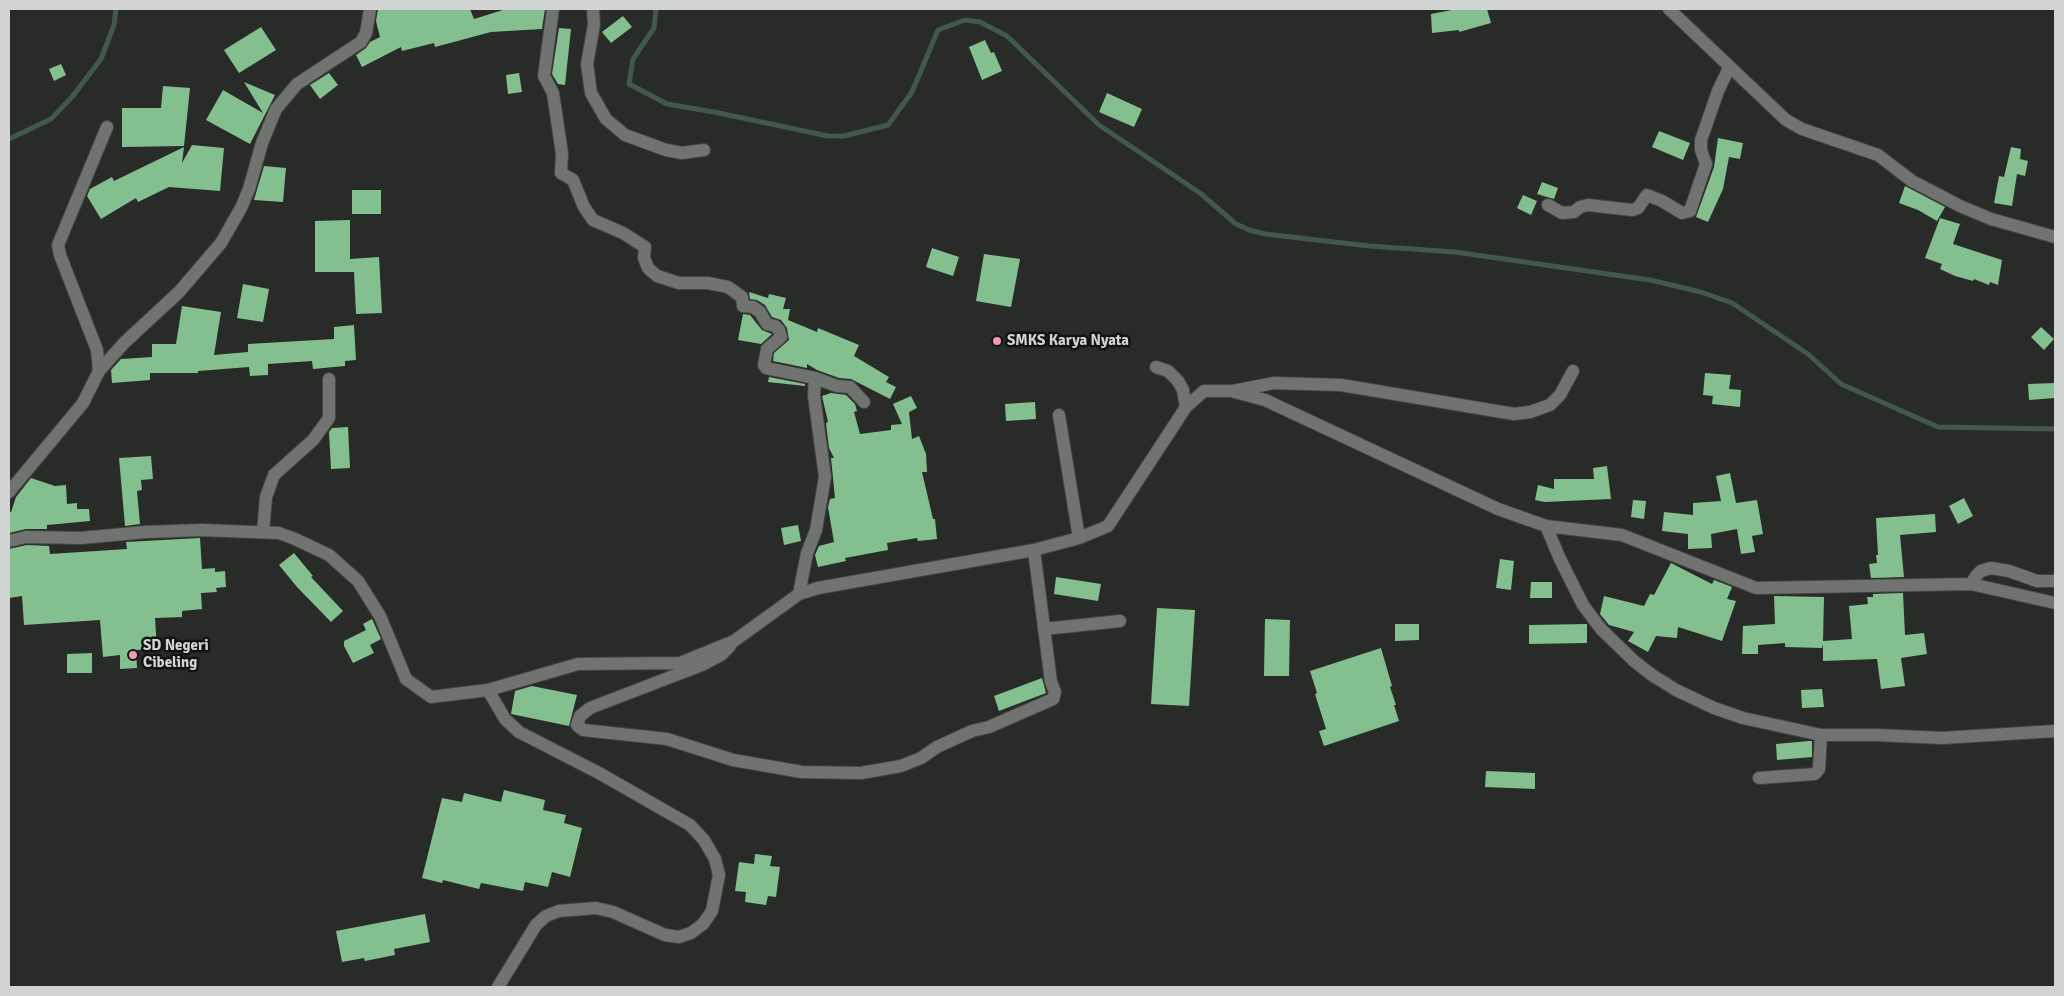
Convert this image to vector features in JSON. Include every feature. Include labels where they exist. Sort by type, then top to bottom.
[{"type":"street","points":[[9,492],[83,403],[99,371],[124,342],[179,292],[221,243],[246,195],[262,143],[276,110],[297,84],[361,42],[366,33],[370,9]]},
{"type":"street","points":[[553,9],[544,76],[553,93],[562,154],[561,173],[573,180],[584,207],[594,220],[623,233],[645,247],[644,258],[648,268],[657,276],[678,283],[708,283],[728,286],[742,297],[743,306],[754,307],[760,312],[768,324],[775,326],[779,330],[781,337],[767,349],[764,364],[766,368],[815,378],[837,386],[850,386],[864,402]]},
{"type":"street","points":[[594,9],[594,25],[587,64],[591,93],[606,119],[625,135],[666,150],[682,153],[704,150]]},
{"type":"street","points":[[1669,9],[1729,68],[1786,120],[1802,129],[1878,155],[1912,181],[1960,206],[1991,219],[2055,237]]},
{"type":"street","points":[[1548,205],[1562,213],[1574,212],[1588,204],[1632,210],[1638,208],[1647,195],[1662,201],[1682,213],[1690,211],[1706,164],[1701,140],[1718,91],[1729,68]]},
{"type":"street","points":[[99,371],[98,350],[60,255],[58,245],[107,127]]},
{"type":"street","points":[[1156,367],[1168,371],[1178,381],[1183,390],[1186,406]]},
{"type":"street","points":[[9,541],[26,537],[81,538],[145,532],[201,530],[279,533],[329,555],[353,576],[380,616],[406,679],[431,697],[488,690],[578,664],[680,663],[734,640],[799,594],[818,588],[1034,550],[1079,538],[1108,526],[1186,406],[1204,391],[1231,391],[1274,382],[1341,385],[1514,414],[1530,412],[1550,405],[1560,395],[1573,372]]},
{"type":"street","points":[[799,594],[807,553],[816,530],[826,477],[814,396],[815,378]]},
{"type":"street","points":[[263,532],[266,496],[274,475],[313,440],[330,418],[329,379]]},
{"type":"street","points":[[1231,391],[1265,400],[1498,509],[1546,526],[1622,535],[1756,588],[1972,584],[2055,603]]},
{"type":"street","points":[[1059,415],[1079,538]]},
{"type":"street","points":[[1546,526],[1583,605],[1601,629],[1634,661],[1676,690],[1714,708],[1743,718],[1820,735],[1876,734],[1942,738],[2055,731]]},
{"type":"street","points":[[734,640],[728,649],[711,661],[590,708],[578,721],[579,728],[667,739],[733,760],[802,772],[841,774],[884,770],[921,758],[937,747],[1053,699],[1055,692],[1051,682],[1034,550]]},
{"type":"street","points":[[1972,584],[1981,571],[1991,568],[2009,571],[2038,581],[2055,581]]},
{"type":"street","points":[[1044,629],[1120,621]]},
{"type":"street","points":[[488,690],[505,719],[519,732],[599,773],[690,825],[704,840],[715,859],[720,875],[712,910],[703,924],[691,933],[679,937],[665,935],[613,912],[596,908],[559,911],[546,916],[536,925],[498,987]]},
{"type":"street","points":[[1758,778],[1815,774],[1820,769],[1820,735]]},
{"type":"building","points":[[378,9],[470,9],[474,19],[503,10],[545,9],[542,29],[491,32],[435,47],[434,43],[402,51],[401,47],[362,67],[356,55],[366,48],[370,42],[380,37],[376,21]]},
{"type":"building","points":[[1457,9],[1487,9],[1491,23],[1459,32],[1459,30],[1432,33],[1431,14]]},
{"type":"building","points":[[623,16],[632,27],[611,43],[602,32]]},
{"type":"building","points":[[261,27],[276,50],[239,73],[224,50]]},
{"type":"building","points":[[559,28],[571,29],[565,85],[558,84],[552,74]]},
{"type":"building","points":[[985,40],[991,53],[994,52],[1002,71],[982,80],[969,47]]},
{"type":"building","points":[[61,64],[66,75],[54,81],[49,69]]},
{"type":"building","points":[[329,73],[338,85],[320,99],[310,85]]},
{"type":"building","points":[[519,73],[522,92],[508,94],[506,75]]},
{"type":"building","points":[[244,82],[275,95],[250,144],[206,120],[223,90],[263,113]]},
{"type":"building","points":[[163,86],[190,88],[184,146],[122,147],[122,108],[161,108]]},
{"type":"building","points":[[1107,93],[1142,109],[1134,127],[1099,112]]},
{"type":"building","points":[[1659,131],[1690,143],[1683,160],[1652,147]]},
{"type":"building","points":[[1718,138],[1743,143],[1740,159],[1729,157],[1723,189],[1708,222],[1696,217],[1714,167]]},
{"type":"building","points":[[192,145],[224,148],[220,191],[169,187],[138,202],[136,198],[101,219],[87,196],[90,189],[112,177],[114,181],[184,147],[182,163]]},
{"type":"building","points":[[2011,147],[2021,149],[2020,159],[2028,161],[2025,176],[2017,174],[2012,206],[1994,203],[1999,176],[2004,177]]},
{"type":"building","points":[[264,166],[286,168],[283,202],[254,200]]},
{"type":"building","points":[[1542,182],[1558,188],[1554,199],[1537,194]]},
{"type":"building","points":[[1905,186],[1945,207],[1937,221],[1918,210],[1899,203]]},
{"type":"building","points":[[352,190],[381,190],[381,214],[352,214]]},
{"type":"building","points":[[1523,195],[1537,201],[1531,215],[1517,208]]},
{"type":"building","points":[[1940,218],[1960,224],[1953,244],[2002,260],[1998,285],[1990,282],[1989,285],[1974,279],[1973,281],[1955,276],[1940,269],[1942,264],[1925,258]]},
{"type":"building","points":[[350,220],[350,259],[379,257],[382,313],[356,314],[354,272],[315,272],[315,221]]},
{"type":"building","points":[[932,248],[959,257],[953,276],[926,267]]},
{"type":"building","points":[[984,254],[1020,259],[1011,307],[976,301]]},
{"type":"building","points":[[243,284],[269,289],[263,322],[237,318]]},
{"type":"building","points":[[749,292],[768,298],[769,294],[786,298],[783,309],[790,309],[788,320],[817,332],[818,328],[859,345],[854,356],[889,377],[886,382],[896,387],[890,399],[851,379],[839,378],[807,364],[807,368],[773,361],[774,353],[789,340],[787,328],[781,320],[772,317],[765,305],[757,300],[750,299]]},
{"type":"building","points":[[182,306],[221,312],[214,355],[248,352],[248,344],[334,339],[334,327],[354,325],[356,360],[345,361],[345,366],[313,369],[312,361],[268,364],[268,375],[250,376],[249,367],[198,371],[198,373],[150,373],[150,380],[112,383],[111,370],[121,359],[152,357],[152,344],[176,344]]},
{"type":"building","points":[[743,314],[750,315],[762,330],[772,334],[761,344],[738,340]]},
{"type":"building","points":[[2041,327],[2054,339],[2044,350],[2031,337]]},
{"type":"building","points":[[1705,373],[1731,375],[1729,389],[1741,390],[1740,407],[1712,404],[1713,396],[1703,395]]},
{"type":"building","points":[[769,377],[805,384],[805,386],[768,382]]},
{"type":"building","points":[[2055,383],[2055,398],[2029,400],[2028,384]]},
{"type":"building","points":[[831,393],[846,395],[855,404],[857,411],[854,412],[860,434],[891,430],[891,425],[902,424],[893,404],[911,396],[917,408],[909,412],[912,439],[919,436],[926,454],[927,472],[922,472],[933,519],[935,519],[937,539],[918,541],[917,538],[887,543],[888,550],[845,558],[846,561],[818,567],[815,555],[819,546],[834,542],[828,507],[830,499],[835,498],[831,458],[834,458],[829,448],[826,423],[828,422],[822,396]]},
{"type":"building","points":[[1035,402],[1036,419],[1006,421],[1005,404]]},
{"type":"building","points":[[348,427],[350,468],[331,469],[329,432],[332,428]]},
{"type":"building","points":[[151,456],[153,479],[141,480],[142,490],[137,491],[140,524],[125,526],[119,458]]},
{"type":"building","points":[[1607,466],[1611,499],[1545,502],[1535,500],[1538,485],[1554,489],[1554,479],[1594,479],[1593,468]]},
{"type":"building","points":[[1730,473],[1736,503],[1757,500],[1763,534],[1752,536],[1755,552],[1741,554],[1737,529],[1711,534],[1712,548],[1688,549],[1688,534],[1662,531],[1664,512],[1693,515],[1693,503],[1721,501],[1716,476]]},
{"type":"building","points":[[31,478],[55,486],[66,485],[67,504],[77,503],[77,509],[89,509],[90,521],[47,525],[47,529],[26,529],[9,533],[9,512],[11,512],[16,497]]},
{"type":"building","points":[[1964,498],[1973,516],[1958,524],[1949,506]]},
{"type":"building","points":[[1633,500],[1646,501],[1644,519],[1631,517]]},
{"type":"building","points":[[1935,514],[1936,532],[1900,535],[1904,577],[1871,578],[1869,564],[1877,563],[1876,555],[1878,555],[1876,518]]},
{"type":"building","points":[[798,525],[801,541],[784,545],[781,528]]},
{"type":"building","points":[[200,538],[202,569],[215,568],[215,572],[225,571],[226,587],[216,588],[217,592],[201,593],[202,609],[182,611],[182,617],[155,618],[157,649],[136,650],[137,668],[120,669],[120,655],[103,657],[100,620],[24,625],[22,596],[9,598],[9,549],[27,545],[49,546],[50,554],[127,549],[126,542]]},
{"type":"building","points":[[294,553],[313,576],[311,577],[343,611],[331,622],[297,587],[279,565]]},
{"type":"building","points":[[1500,559],[1514,561],[1511,590],[1496,588]]},
{"type":"building","points":[[1671,563],[1712,584],[1714,580],[1732,587],[1727,599],[1736,601],[1722,641],[1678,627],[1677,638],[1656,636],[1648,652],[1628,641],[1634,632],[1609,625],[1600,614],[1604,596],[1644,606],[1650,594],[1654,595]]},
{"type":"building","points":[[1056,577],[1101,584],[1098,601],[1054,594]]},
{"type":"building","points":[[1531,582],[1552,582],[1552,598],[1530,598]]},
{"type":"building","points":[[1903,593],[1905,635],[1924,633],[1927,654],[1901,658],[1905,686],[1881,689],[1877,659],[1823,661],[1823,644],[1822,648],[1785,647],[1785,643],[1758,645],[1758,654],[1742,654],[1743,626],[1775,624],[1774,596],[1824,597],[1823,641],[1852,639],[1849,606],[1868,604],[1867,597],[1873,597],[1873,594]]},
{"type":"building","points":[[1157,608],[1195,610],[1189,706],[1151,704]]},
{"type":"building","points":[[372,619],[381,639],[370,645],[374,653],[353,663],[344,646],[344,641],[366,630],[363,624]]},
{"type":"building","points":[[1265,619],[1290,620],[1289,676],[1264,676]]},
{"type":"building","points":[[1395,624],[1419,624],[1419,640],[1395,641]]},
{"type":"building","points":[[1587,624],[1587,643],[1529,644],[1529,625]]},
{"type":"building","points":[[1381,648],[1392,686],[1390,687],[1399,721],[1324,746],[1319,731],[1326,729],[1310,671]]},
{"type":"building","points":[[92,653],[92,673],[67,673],[67,654]]},
{"type":"building","points":[[1042,678],[1046,693],[999,711],[994,696]]},
{"type":"building","points":[[532,686],[577,695],[569,726],[511,714],[515,691]]},
{"type":"building","points":[[1822,689],[1824,707],[1802,708],[1801,690]]},
{"type":"building","points":[[1812,741],[1812,757],[1777,760],[1776,744]]},
{"type":"building","points":[[1486,771],[1535,773],[1535,789],[1485,787]]},
{"type":"building","points":[[504,790],[545,800],[543,810],[566,815],[564,823],[582,828],[570,877],[552,872],[548,887],[525,882],[523,891],[481,883],[479,889],[443,880],[442,883],[422,878],[442,798],[462,802],[464,793],[501,802]]},
{"type":"building","points":[[755,854],[772,856],[770,866],[780,867],[776,897],[768,896],[766,905],[745,902],[746,892],[735,891],[739,862],[754,864]]},
{"type":"building","points":[[425,914],[430,942],[394,949],[395,955],[365,961],[364,958],[342,962],[336,931]]},
{"type":"waterway","points":[[9,139],[51,119],[72,97],[101,59],[114,25],[116,9]]},
{"type":"waterway","points":[[656,9],[654,28],[633,59],[629,84],[667,104],[828,136],[844,136],[888,125],[912,92],[938,30],[965,20],[980,22],[1007,36],[1099,125],[1200,193],[1236,224],[1249,230],[1265,234],[1369,246],[1455,252],[1650,280],[1701,292],[1732,303],[1808,354],[1841,384],[1938,427],[2055,429]]},
{"type":"place","name":"SMKS Karya Nyata","points":[[997,341]]},
{"type":"place","name":"SD Negeri Cibeling","points":[[133,655]]}]
